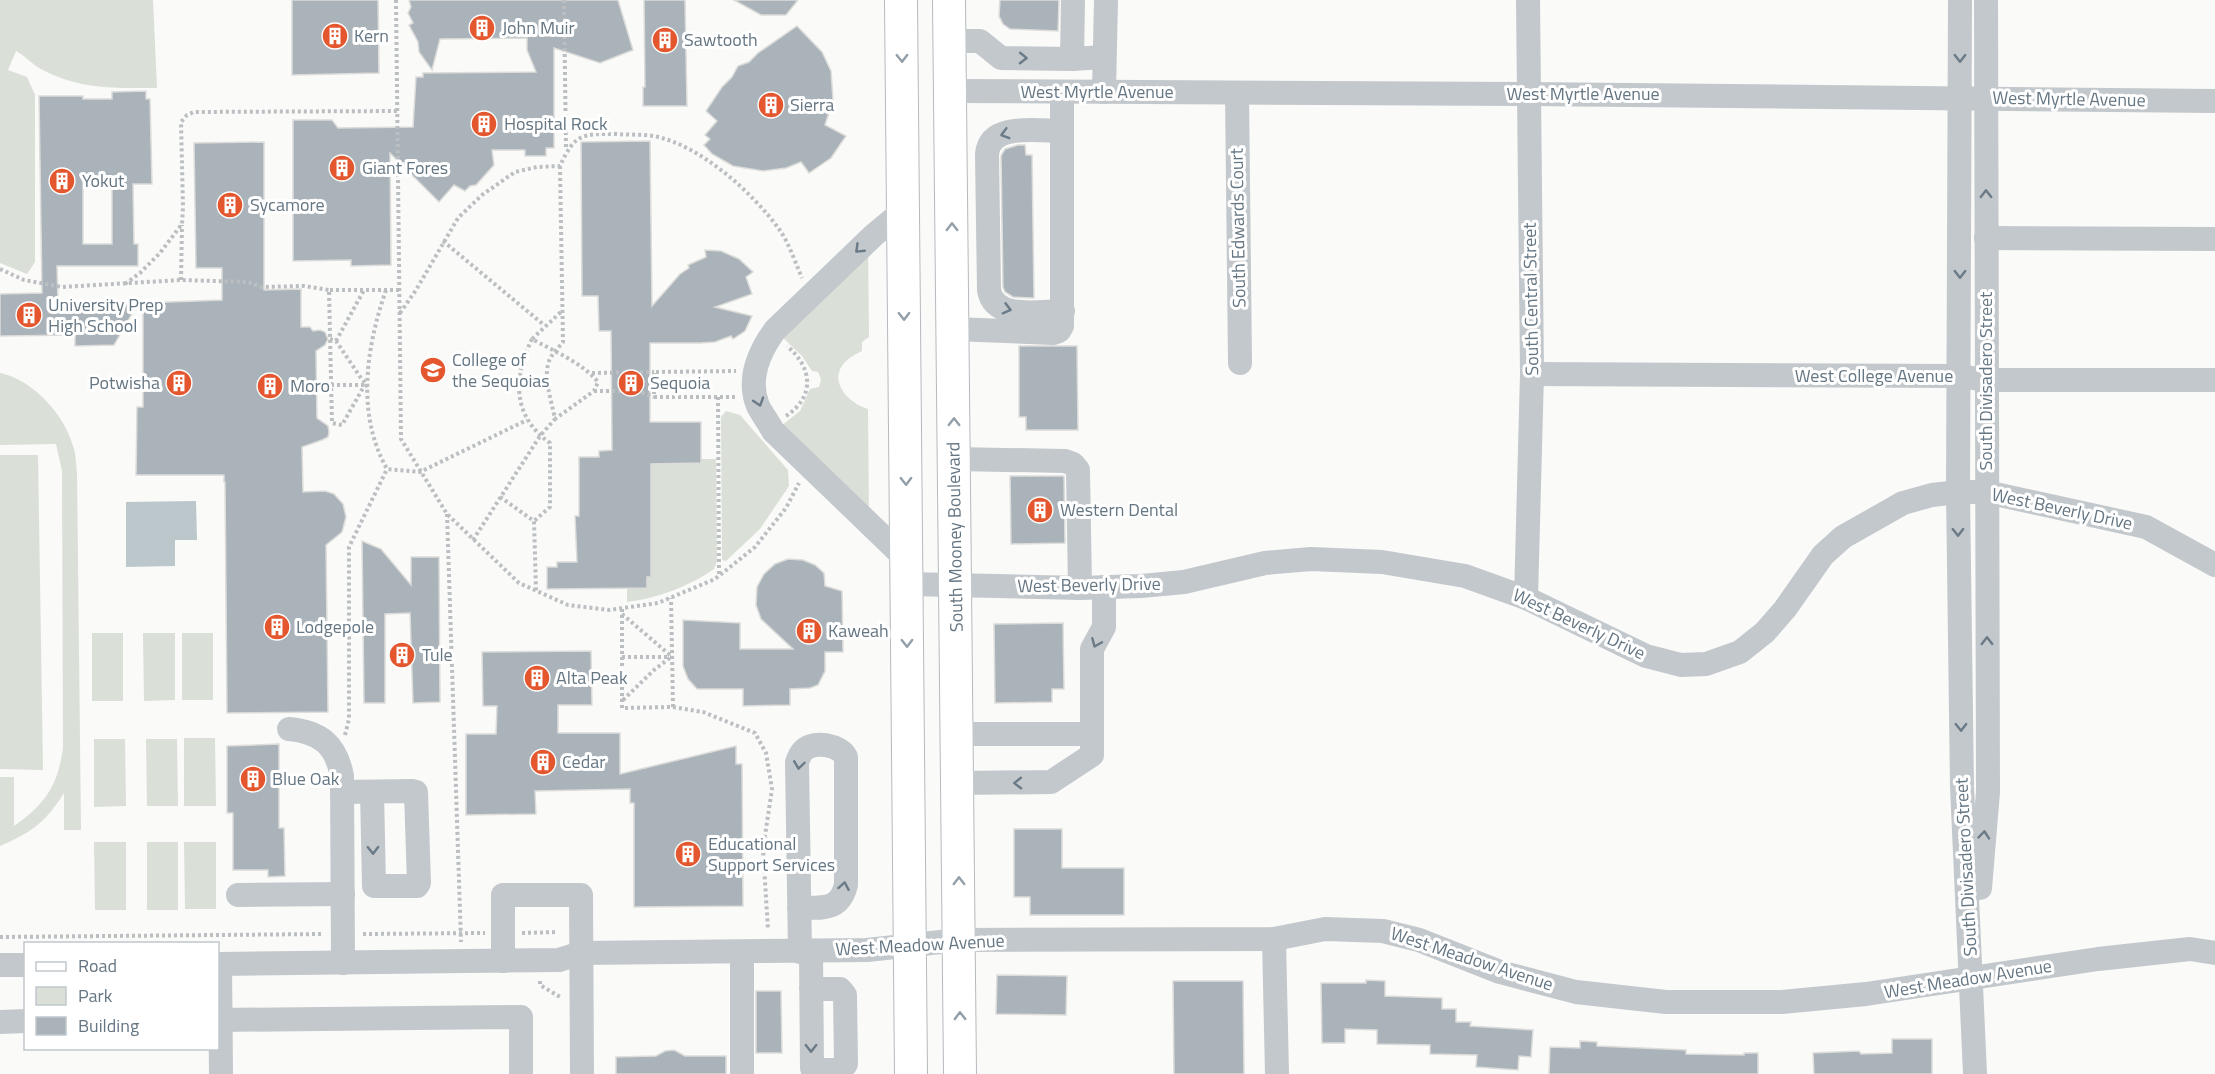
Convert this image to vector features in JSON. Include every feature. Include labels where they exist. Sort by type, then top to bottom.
[{"type":"main road","points":[[901,0],[911,1074]]},
{"type":"main road","name":"South Mooney Boulevard","points":[[949,0],[960,1074]]},
{"type":"street","points":[[1072,59],[1073,0]]},
{"type":"street","points":[[1104,92],[1106,0]]},
{"type":"street","name":"South Central Street","points":[[1526,598],[1532,374],[1528,0]]},
{"type":"street","name":"South Divisadero Street","points":[[1960,0],[1958,492],[1962,787],[1975,1074]]},
{"type":"street","name":"South Divisadero Street","points":[[1972,977],[1988,792],[1986,0]]},
{"type":"street","points":[[950,41],[980,41],[1001,58],[1072,59],[1105,55]]},
{"type":"street","name":"West Myrtle Avenue","points":[[951,91],[1960,97],[2215,101]]},
{"type":"street","points":[[953,329],[1053,333],[1059,331],[1063,316],[1062,92]]},
{"type":"street","name":"South Edwards Court","points":[[1237,93],[1240,363]]},
{"type":"street","points":[[1062,131],[1003,132],[990,143],[987,154],[988,291],[992,301],[1006,310],[1063,316]]},
{"type":"street","points":[[903,211],[874,235],[771,335],[755,367],[754,386],[758,405],[773,430],[907,572]]},
{"type":"street","points":[[1986,238],[2215,239]]},
{"type":"street","name":"West College Avenue","points":[[1532,374],[1959,376],[1986,380],[2215,380]]},
{"type":"street","points":[[954,459],[1065,461],[1073,464],[1078,470],[1092,587],[1104,627],[1092,649],[1092,755],[1051,782],[958,783]]},
{"type":"street","name":"West Beverly Drive","points":[[907,572],[955,585],[1092,587],[1184,582],[1265,563],[1311,559],[1382,562],[1466,576],[1526,598],[1646,656],[1681,665],[1706,664],[1740,652],[1765,632],[1785,609],[1823,555],[1843,537],[1903,502],[1958,492],[1986,492],[2146,527],[2215,565]]},
{"type":"street","points":[[289,729],[313,734],[324,741],[338,758],[342,792],[343,963]]},
{"type":"street","points":[[957,734],[1092,734]]},
{"type":"street","points":[[799,908],[827,907],[836,904],[843,895],[846,885],[846,757],[843,751],[836,746],[808,747],[802,751],[797,762],[799,908],[811,989]]},
{"type":"street","points":[[238,895],[343,891],[374,886],[418,885],[418,797],[415,792],[342,792]]},
{"type":"street","points":[[372,792],[374,886]]},
{"type":"street","points":[[503,961],[503,895],[581,895],[582,1074]]},
{"type":"street","name":"West Meadow Avenue","points":[[219,964],[558,960],[581,953],[867,950],[959,940],[1274,939],[1325,929],[1383,931],[1419,940],[1500,972],[1576,992],[1666,1002],[1782,1002],[1866,994],[2098,959],[2190,949],[2215,953]]},
{"type":"street","points":[[1274,939],[1276,1074]]},
{"type":"street","points":[[742,952],[742,1074]]},
{"type":"street","points":[[219,964],[221,1074]]},
{"type":"street","points":[[0,965],[24,965]]},
{"type":"street","points":[[219,1020],[520,1017],[521,1074]]},
{"type":"street","points":[[0,1022],[24,1022]]},
{"type":"path","points":[[396,0],[401,439],[447,514],[519,584],[568,605],[609,610],[622,609],[658,603],[719,576],[755,547],[786,508],[802,477]]},
{"type":"path","points":[[564,0],[566,151]]},
{"type":"path","points":[[181,280],[183,207],[181,122],[187,115],[194,112],[397,111]]},
{"type":"path","points":[[555,420],[547,379],[549,359],[563,342],[560,166],[566,151],[576,139],[590,134],[653,136],[678,144],[710,162],[745,188],[780,230],[803,281]]},
{"type":"path","points":[[399,313],[416,291],[458,218],[482,195],[515,172],[537,167],[560,166]]},
{"type":"path","points":[[125,284],[160,253],[182,224]]},
{"type":"path","points":[[443,241],[544,325]]},
{"type":"path","points":[[0,269],[24,280],[62,287],[181,280],[248,282],[261,287],[304,286],[329,290],[399,291]]},
{"type":"path","points":[[329,290],[332,423],[342,426],[363,388],[367,385]]},
{"type":"path","points":[[336,340],[364,290]]},
{"type":"path","points":[[386,291],[374,326],[367,385],[373,432],[378,453],[387,469]]},
{"type":"path","points":[[534,521],[550,507],[550,443],[540,436],[527,420],[521,404],[519,381],[522,363],[532,339],[544,325],[563,310]]},
{"type":"path","points":[[770,425],[800,406],[807,385],[807,373],[797,354],[771,335]]},
{"type":"path","points":[[330,339],[336,340],[367,385]]},
{"type":"path","points":[[472,540],[540,436],[555,420],[594,391],[598,382],[591,373],[532,339]]},
{"type":"path","points":[[591,373],[737,371]]},
{"type":"path","points":[[654,372],[654,397]]},
{"type":"path","points":[[331,385],[367,385]]},
{"type":"path","points":[[594,391],[637,391],[654,397],[738,397]]},
{"type":"path","points":[[718,397],[719,576]]},
{"type":"path","points":[[387,469],[420,472],[527,420]]},
{"type":"path","points":[[338,758],[349,719],[349,547],[387,469]]},
{"type":"path","points":[[500,497],[534,521]]},
{"type":"path","points":[[447,514],[462,960]]},
{"type":"path","points":[[534,521],[536,591]]},
{"type":"path","points":[[671,598],[673,707]]},
{"type":"path","points":[[622,609],[622,708],[673,707],[703,712],[755,733],[765,753],[772,789],[763,849],[768,930]]},
{"type":"path","points":[[622,614],[672,657]]},
{"type":"path","points":[[622,657],[672,657]]},
{"type":"path","points":[[623,700],[654,670],[672,657]]},
{"type":"path","points":[[0,937],[461,933]]},
{"type":"green space","points":[[0,0],[153,0],[157,88],[83,84],[39,68],[16,51],[8,70],[27,77],[35,95],[35,262],[27,274],[0,263]]},
{"type":"green space","points":[[868,243],[869,337],[862,342],[862,351],[845,362],[838,377],[839,384],[848,397],[868,409],[869,515],[781,426],[800,411],[810,389],[819,387],[821,379],[818,372],[812,371],[802,356],[779,334]]},
{"type":"green space","points":[[0,373],[24,383],[46,400],[69,434],[75,452],[81,830],[64,830],[64,793],[37,825],[0,846],[0,777],[14,777],[14,826],[34,810],[48,793],[58,773],[63,748],[62,471],[56,444],[0,445]]},
{"type":"green space","points":[[726,411],[740,415],[788,470],[789,486],[760,529],[726,561],[722,560],[721,417]]},
{"type":"green space","points":[[0,455],[38,455],[43,770],[0,769]]},
{"type":"green space","points":[[701,459],[716,459],[717,561],[714,569],[672,591],[627,602],[627,588],[647,588],[647,577],[651,577],[651,464],[701,463]]},
{"type":"green space","points":[[92,633],[123,633],[123,701],[92,701]]},
{"type":"green space","points":[[143,633],[175,633],[175,700],[144,701]]},
{"type":"green space","points":[[182,633],[213,633],[213,700],[182,700]]},
{"type":"green space","points":[[184,738],[215,738],[216,806],[184,806]]},
{"type":"green space","points":[[94,739],[125,739],[126,806],[94,807]]},
{"type":"green space","points":[[146,739],[177,739],[178,806],[147,806]]},
{"type":"green space","points":[[94,842],[126,842],[126,910],[95,910]]},
{"type":"green space","points":[[147,842],[178,842],[178,910],[147,910]]},
{"type":"green space","points":[[184,842],[216,842],[216,909],[185,909]]},
{"type":"shaded area","points":[[196,501],[197,540],[175,540],[175,566],[126,567],[126,502]]},
{"type":"building","name":"Kern","points":[[292,0],[378,0],[379,73],[292,75]]},
{"type":"building","points":[[409,0],[618,0],[633,50],[600,63],[554,48],[554,148],[546,148],[546,156],[525,156],[525,150],[492,150],[494,165],[476,185],[470,186],[465,191],[454,185],[439,202],[390,153],[391,265],[351,266],[351,260],[293,261],[293,120],[332,120],[338,128],[413,127],[416,77],[423,77],[423,73],[536,72],[527,50],[527,38],[440,39],[432,70],[419,52],[418,42],[409,25],[413,23],[408,13],[411,7]]},
{"type":"building","name":"Sawtooth","points":[[644,0],[685,0],[687,106],[643,106],[643,87],[645,87]]},
{"type":"building","points":[[734,0],[798,0],[786,15],[761,15]]},
{"type":"building","points":[[1000,0],[1059,0],[1058,31],[1010,29],[1003,24],[999,16]]},
{"type":"building","name":"Sierra","points":[[797,26],[822,52],[831,71],[833,100],[825,125],[846,136],[831,158],[809,173],[801,162],[786,168],[763,171],[733,166],[712,154],[704,145],[710,139],[705,135],[717,121],[706,111],[738,66],[749,62]]},
{"type":"building","points":[[146,91],[146,99],[150,99],[152,184],[133,184],[134,244],[138,244],[138,266],[57,266],[58,302],[138,303],[114,345],[75,346],[75,335],[0,336],[0,294],[42,293],[39,96],[83,96],[83,99],[112,99],[112,92]],"holes":[[[83,182],[112,184],[112,244],[83,244]]]},
{"type":"building","name":"Sequoia","points":[[650,141],[652,306],[680,274],[689,268],[688,265],[706,257],[705,250],[721,251],[739,259],[753,272],[746,277],[752,294],[715,307],[752,316],[745,331],[733,339],[731,336],[715,342],[650,343],[650,422],[701,422],[701,463],[651,464],[651,577],[647,577],[647,588],[547,589],[547,567],[557,567],[557,562],[577,562],[575,516],[579,516],[579,457],[599,457],[599,451],[612,450],[611,331],[599,331],[598,296],[582,296],[581,142]]},
{"type":"building","points":[[264,142],[264,290],[301,289],[301,327],[310,327],[313,331],[325,332],[328,339],[325,345],[316,351],[317,418],[328,426],[328,437],[302,447],[303,492],[325,491],[334,494],[343,504],[346,517],[342,532],[326,545],[328,712],[227,713],[224,475],[136,475],[137,407],[143,407],[143,303],[222,300],[222,268],[196,268],[194,143]]},
{"type":"building","points":[[1025,145],[1026,155],[1032,155],[1034,298],[1013,297],[1005,292],[1003,287],[1001,156],[1005,149]]},
{"type":"building","points":[[1019,346],[1077,346],[1078,430],[1026,430],[1026,417],[1019,417]]},
{"type":"building","name":"Western Dental","points":[[1010,476],[1064,476],[1065,543],[1011,544]]},
{"type":"building","name":"Tule","points":[[362,541],[381,549],[411,585],[411,557],[439,557],[440,702],[413,703],[410,613],[385,614],[385,703],[364,703]]},
{"type":"building","name":"Kaweah","points":[[788,559],[803,560],[815,565],[824,573],[825,586],[842,591],[843,652],[825,652],[825,671],[818,685],[810,688],[790,689],[790,705],[743,706],[743,689],[697,689],[688,679],[683,666],[683,620],[740,623],[740,649],[793,649],[761,619],[756,605],[757,587],[764,574],[775,564]]},
{"type":"building","points":[[1063,623],[1064,689],[1052,689],[1052,702],[995,703],[994,624]]},
{"type":"building","points":[[591,651],[592,705],[558,705],[558,733],[620,733],[620,774],[736,746],[736,764],[742,764],[743,906],[634,907],[634,803],[630,803],[630,789],[535,791],[536,814],[466,815],[466,734],[496,734],[497,706],[483,706],[482,652]]},
{"type":"building","name":"Blue Oak","points":[[279,744],[279,828],[284,828],[285,876],[268,877],[268,870],[233,870],[233,813],[227,813],[227,746]]},
{"type":"building","points":[[1014,829],[1062,829],[1062,868],[1124,868],[1124,915],[1030,915],[1030,897],[1014,897]]},
{"type":"building","points":[[997,975],[1067,976],[1066,1015],[996,1014]]},
{"type":"building","points":[[1366,980],[1385,981],[1385,996],[1442,998],[1442,1009],[1456,1009],[1456,1022],[1471,1022],[1470,1026],[1533,1030],[1531,1057],[1519,1056],[1518,1070],[1476,1067],[1477,1055],[1430,1054],[1430,1045],[1377,1044],[1377,1030],[1345,1029],[1345,1043],[1322,1043],[1321,983],[1366,983]]},
{"type":"building","points":[[1173,981],[1243,981],[1244,1074],[1174,1074]]},
{"type":"building","points":[[756,991],[781,991],[782,1053],[756,1053]]},
{"type":"building","points":[[1892,1039],[1932,1039],[1932,1074],[1814,1074],[1813,1053],[1859,1051],[1861,1054],[1892,1053]]},
{"type":"building","points":[[1580,1041],[1597,1042],[1597,1046],[1686,1050],[1686,1054],[1744,1055],[1744,1053],[1758,1053],[1758,1074],[1549,1074],[1550,1047],[1580,1048]]},
{"type":"building","points":[[674,1050],[685,1056],[726,1056],[726,1074],[616,1074],[616,1057],[656,1056],[665,1051]]},
{"type":"place","name":"John Muir","points":[[482,28]]},
{"type":"place","name":"Kern","points":[[335,36]]},
{"type":"place","name":"Sawtooth","points":[[665,40]]},
{"type":"place","name":"Sierra","points":[[771,105]]},
{"type":"place","name":"Hospital Rock","points":[[484,124]]},
{"type":"place","name":"Giant Fores","points":[[342,168]]},
{"type":"place","name":"Yokut","points":[[62,181]]},
{"type":"place","name":"Sycamore","points":[[230,205]]},
{"type":"place","name":"University Prep High School","points":[[29,315]]},
{"type":"place","name":"College of the Sequoias","points":[[433,370]]},
{"type":"place","name":"Potwisha","points":[[179,383]]},
{"type":"place","name":"Sequoia","points":[[631,383]]},
{"type":"place","name":"Moro","points":[[270,386]]},
{"type":"place","name":"Western Dental","points":[[1040,510]]},
{"type":"place","name":"Lodgepole","points":[[277,627]]},
{"type":"place","name":"Kaweah","points":[[809,631]]},
{"type":"place","name":"Tule","points":[[402,655]]},
{"type":"place","name":"Alta Peak","points":[[537,678]]},
{"type":"place","name":"Cedar","points":[[543,762]]},
{"type":"place","name":"Blue Oak","points":[[253,779]]},
{"type":"place","name":"Educational Support Services","points":[[688,854]]}]
